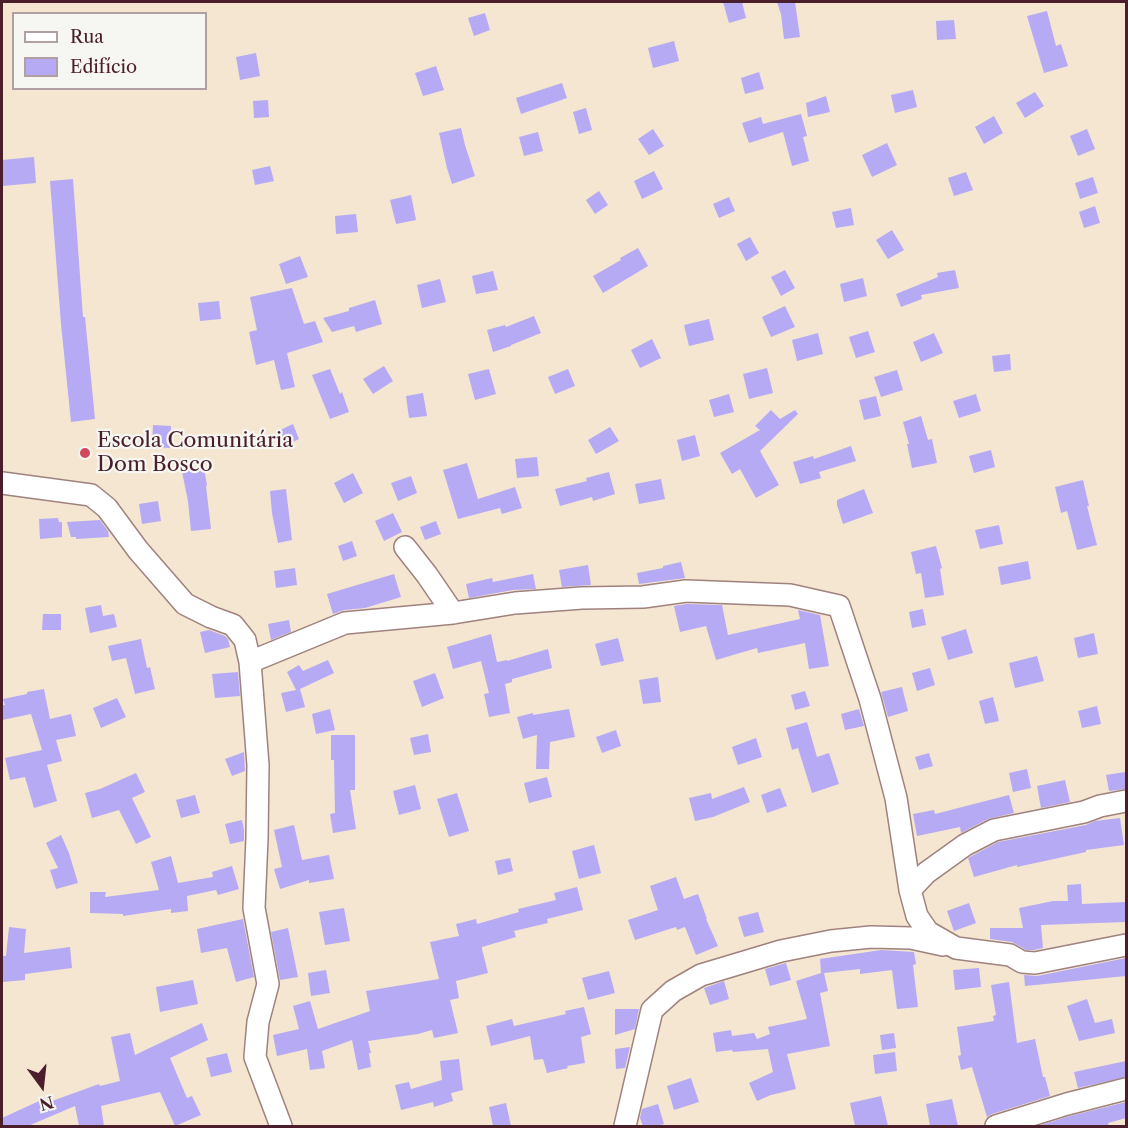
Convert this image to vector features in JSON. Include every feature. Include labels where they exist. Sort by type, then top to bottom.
[{"type":"street","points":[[2,483],[91,495],[107,508],[138,550],[185,604],[233,625],[245,640],[250,662],[258,765],[254,908],[268,984],[258,1022],[255,1057],[281,1126]]},
{"type":"street","points":[[405,548],[428,575],[453,613]]},
{"type":"street","points":[[250,662],[345,623],[453,613],[515,603],[582,598],[643,597],[686,591],[790,595],[839,606],[870,699],[896,798],[910,890],[917,916],[928,932],[956,948]]},
{"type":"street","points":[[910,890],[926,873],[964,845],[994,830],[1126,801]]},
{"type":"street","points":[[625,1126],[652,1010],[673,991],[701,975],[781,951],[831,941],[871,937],[911,939],[1010,955],[1022,962],[1035,963],[1126,945]]},
{"type":"street","points":[[996,1126],[1126,1089]]},
{"type":"building","points":[[723,2],[742,2],[746,18],[729,23]]},
{"type":"building","points":[[777,2],[795,2],[800,37],[784,39]]},
{"type":"building","points":[[1047,11],[1056,46],[1061,44],[1068,66],[1044,73],[1027,16]]},
{"type":"building","points":[[485,13],[490,30],[474,36],[468,18]]},
{"type":"building","points":[[954,20],[956,39],[937,40],[936,21]]},
{"type":"building","points":[[674,41],[679,61],[653,68],[648,48]]},
{"type":"building","points":[[256,53],[260,76],[240,80],[236,57]]},
{"type":"building","points":[[436,66],[444,90],[423,96],[415,73]]},
{"type":"building","points":[[759,72],[764,89],[745,94],[741,78]]},
{"type":"building","points":[[562,83],[567,98],[521,114],[516,98]]},
{"type":"building","points":[[913,90],[917,107],[895,113],[891,95]]},
{"type":"building","points":[[1035,92],[1044,106],[1025,118],[1016,103]]},
{"type":"building","points":[[826,96],[830,112],[808,117],[806,103]]},
{"type":"building","points":[[268,100],[269,117],[254,118],[253,101]]},
{"type":"building","points":[[586,108],[592,130],[579,134],[573,112]]},
{"type":"building","points":[[801,114],[807,136],[803,137],[809,161],[792,166],[783,132],[749,143],[742,123],[761,117],[763,124]]},
{"type":"building","points":[[994,116],[1003,133],[984,144],[975,127]]},
{"type":"building","points":[[461,128],[475,176],[452,184],[439,133]]},
{"type":"building","points":[[653,129],[664,146],[649,155],[638,139]]},
{"type":"building","points":[[1087,129],[1095,149],[1078,156],[1070,136]]},
{"type":"building","points":[[538,132],[543,151],[524,156],[519,137]]},
{"type":"building","points":[[887,143],[897,165],[872,177],[862,155]]},
{"type":"building","points":[[34,157],[36,183],[2,186],[2,160]]},
{"type":"building","points":[[270,166],[274,181],[255,185],[252,170]]},
{"type":"building","points":[[654,171],[663,189],[642,199],[634,181]]},
{"type":"building","points":[[966,172],[973,190],[954,196],[948,178]]},
{"type":"building","points":[[1093,177],[1098,193],[1080,199],[1075,183]]},
{"type":"building","points":[[73,179],[83,317],[85,317],[95,419],[71,422],[50,181]]},
{"type":"building","points":[[599,191],[608,205],[595,214],[586,200]]},
{"type":"building","points":[[411,195],[416,220],[396,224],[390,200]]},
{"type":"building","points":[[729,197],[735,211],[719,218],[713,204]]},
{"type":"building","points":[[1095,206],[1100,223],[1084,228],[1079,212]]},
{"type":"building","points":[[851,208],[854,225],[836,228],[832,212]]},
{"type":"building","points":[[356,214],[358,232],[336,234],[335,216]]},
{"type":"building","points":[[892,230],[904,250],[888,259],[876,240]]},
{"type":"building","points":[[750,237],[759,253],[746,261],[737,244]]},
{"type":"building","points":[[638,248],[648,266],[603,293],[593,276]]},
{"type":"building","points":[[300,256],[308,277],[286,284],[279,264]]},
{"type":"building","points":[[785,270],[795,288],[781,296],[771,277]]},
{"type":"building","points":[[955,270],[959,288],[921,295],[922,299],[901,307],[896,294],[938,277],[937,273]]},
{"type":"building","points":[[493,271],[498,290],[476,294],[472,276]]},
{"type":"building","points":[[863,278],[867,296],[844,302],[840,284]]},
{"type":"building","points":[[440,279],[446,302],[422,308],[417,285]]},
{"type":"building","points":[[292,288],[304,324],[315,321],[323,342],[287,353],[295,387],[281,390],[274,360],[256,365],[249,332],[257,330],[250,297]]},
{"type":"building","points":[[375,300],[382,324],[356,332],[354,326],[332,332],[323,318],[349,311],[349,308]]},
{"type":"building","points":[[219,301],[221,319],[200,321],[198,303]]},
{"type":"building","points":[[785,306],[795,327],[771,337],[762,317]]},
{"type":"building","points":[[534,316],[541,333],[493,352],[487,330],[505,325],[506,327]]},
{"type":"building","points":[[709,319],[714,340],[689,346],[684,325]]},
{"type":"building","points":[[868,331],[875,352],[856,358],[849,337]]},
{"type":"building","points":[[818,333],[823,354],[797,361],[792,340]]},
{"type":"building","points":[[934,333],[943,353],[921,362],[913,342]]},
{"type":"building","points":[[652,339],[661,358],[640,368],[631,350]]},
{"type":"building","points":[[1010,354],[1011,370],[994,372],[992,356]]},
{"type":"building","points":[[384,366],[393,381],[373,394],[363,379]]},
{"type":"building","points":[[767,368],[773,393],[749,399],[743,374]]},
{"type":"building","points":[[330,369],[349,412],[330,419],[312,375]]},
{"type":"building","points":[[489,369],[496,394],[475,400],[468,374]]},
{"type":"building","points":[[568,369],[575,386],[555,394],[548,377]]},
{"type":"building","points":[[897,370],[903,390],[881,397],[874,377]]},
{"type":"building","points":[[423,393],[427,416],[409,418],[406,396]]},
{"type":"building","points":[[729,394],[734,412],[714,417],[709,400]]},
{"type":"building","points":[[976,394],[981,411],[959,418],[953,401]]},
{"type":"building","points":[[876,396],[881,416],[864,420],[859,400]]},
{"type":"building","points":[[771,410],[780,419],[795,410],[798,414],[760,451],[779,485],[756,498],[740,469],[732,474],[720,453],[760,430],[755,426]]},
{"type":"building","points":[[921,416],[928,440],[932,439],[937,463],[912,468],[903,422]]},
{"type":"building","points":[[293,424],[299,439],[287,445],[281,445],[276,432]]},
{"type":"building","points":[[153,425],[171,426],[170,448],[152,447]]},
{"type":"building","points":[[610,427],[619,441],[596,454],[588,440]]},
{"type":"building","points":[[695,435],[700,456],[682,461],[677,440]]},
{"type":"building","points":[[851,446],[856,461],[819,472],[821,478],[800,484],[793,462],[813,456],[814,459]]},
{"type":"building","points":[[991,450],[995,467],[974,473],[969,456]]},
{"type":"building","points":[[537,457],[539,476],[517,478],[515,459]]},
{"type":"building","points":[[467,463],[478,499],[515,487],[522,508],[502,514],[500,508],[458,519],[443,470]]},
{"type":"building","points":[[204,468],[211,529],[191,531],[182,472]]},
{"type":"building","points":[[609,472],[615,494],[593,501],[592,497],[560,506],[555,489],[587,481],[586,478]]},
{"type":"building","points":[[353,473],[363,493],[344,503],[334,483]]},
{"type":"building","points":[[411,476],[417,493],[398,501],[391,483]]},
{"type":"building","points":[[661,479],[665,499],[639,504],[635,484]]},
{"type":"building","points":[[1083,480],[1097,545],[1077,550],[1067,511],[1061,513],[1055,487]]},
{"type":"building","points":[[286,489],[292,540],[278,543],[270,491]]},
{"type":"building","points":[[864,489],[873,513],[843,524],[837,500]]},
{"type":"building","points":[[158,501],[161,521],[142,524],[139,504]]},
{"type":"building","points":[[393,513],[402,532],[384,541],[375,521]]},
{"type":"building","points":[[58,518],[59,522],[62,522],[62,537],[40,539],[39,519]]},
{"type":"building","points":[[100,520],[108,531],[109,537],[76,539],[76,537],[71,537],[67,522]]},
{"type":"building","points":[[436,521],[441,534],[425,540],[420,527]]},
{"type":"building","points":[[999,525],[1003,544],[980,549],[975,530]]},
{"type":"building","points":[[352,541],[357,556],[343,561],[338,546]]},
{"type":"building","points":[[936,546],[942,568],[940,569],[944,595],[925,598],[921,573],[916,574],[911,552]]},
{"type":"building","points":[[1028,561],[1031,579],[1001,585],[998,567]]},
{"type":"building","points":[[681,562],[685,578],[639,584],[637,573]]},
{"type":"building","points":[[588,565],[591,585],[562,587],[559,570]]},
{"type":"building","points":[[295,568],[297,585],[276,588],[274,571]]},
{"type":"building","points":[[394,574],[401,597],[365,608],[344,610],[333,614],[327,594]]},
{"type":"building","points":[[533,574],[536,589],[513,590],[469,598],[466,584],[492,578],[493,582]]},
{"type":"building","points":[[101,605],[103,616],[114,614],[117,627],[90,633],[85,608]]},
{"type":"building","points":[[722,605],[728,635],[800,619],[798,610],[820,615],[829,666],[809,669],[805,643],[758,653],[757,648],[716,660],[706,626],[680,632],[674,606]]},
{"type":"building","points":[[923,609],[926,625],[912,628],[909,612]]},
{"type":"building","points":[[43,614],[61,614],[61,630],[42,630]]},
{"type":"building","points":[[289,620],[291,632],[271,640],[268,624]]},
{"type":"building","points":[[966,629],[973,653],[948,660],[941,637]]},
{"type":"building","points":[[209,630],[225,636],[230,647],[205,653],[200,632]]},
{"type":"building","points":[[1094,633],[1098,654],[1078,658],[1074,638]]},
{"type":"building","points":[[491,634],[497,662],[548,649],[552,668],[512,679],[512,682],[505,684],[510,713],[489,717],[484,694],[489,693],[481,661],[453,669],[447,647]]},
{"type":"building","points":[[618,638],[624,661],[601,666],[595,644]]},
{"type":"building","points":[[141,639],[147,668],[150,667],[155,689],[135,694],[126,658],[112,661],[108,646]]},
{"type":"building","points":[[1037,656],[1044,681],[1015,688],[1009,663]]},
{"type":"building","points":[[328,660],[334,673],[300,689],[305,707],[286,712],[281,693],[296,690],[287,672],[299,665],[303,671]]},
{"type":"building","points":[[930,668],[935,685],[917,691],[912,673]]},
{"type":"building","points":[[238,672],[240,696],[215,698],[212,674]]},
{"type":"building","points":[[435,673],[444,698],[422,707],[413,681]]},
{"type":"building","points":[[658,677],[661,702],[643,704],[639,680]]},
{"type":"building","points":[[902,687],[908,711],[888,717],[881,692]]},
{"type":"building","points":[[44,689],[50,719],[71,714],[76,736],[56,740],[62,761],[47,765],[57,801],[34,808],[25,777],[10,780],[5,758],[42,750],[31,714],[2,720],[2,705],[5,705],[3,699]]},
{"type":"building","points":[[805,691],[810,706],[795,710],[791,695]]},
{"type":"building","points":[[993,697],[999,721],[985,724],[979,701]]},
{"type":"building","points":[[117,698],[126,717],[101,728],[93,708]]},
{"type":"building","points":[[1097,706],[1101,724],[1082,728],[1078,711]]},
{"type":"building","points":[[330,709],[335,730],[316,734],[312,714]]},
{"type":"building","points":[[569,709],[575,737],[550,742],[549,769],[536,769],[537,735],[523,739],[517,717]]},
{"type":"building","points":[[859,709],[864,726],[845,730],[841,714]]},
{"type":"building","points":[[807,722],[817,757],[829,753],[839,784],[812,793],[798,748],[792,750],[786,728]]},
{"type":"building","points":[[616,730],[621,746],[602,753],[596,737]]},
{"type":"building","points":[[428,734],[431,752],[414,755],[410,738]]},
{"type":"building","points":[[331,735],[355,735],[355,790],[350,790],[356,829],[333,833],[330,814],[335,813]]},
{"type":"building","points":[[756,738],[762,757],[738,765],[732,747]]},
{"type":"building","points":[[244,752],[245,771],[232,776],[225,759]]},
{"type":"building","points":[[929,753],[933,766],[919,770],[915,757]]},
{"type":"building","points":[[1027,769],[1031,788],[1013,792],[1009,773]]},
{"type":"building","points":[[1125,772],[1126,789],[1109,791],[1106,775]]},
{"type":"building","points":[[136,773],[145,792],[132,798],[151,837],[136,844],[119,810],[92,818],[85,793]]},
{"type":"building","points":[[547,777],[552,797],[529,803],[524,783]]},
{"type":"building","points":[[1065,780],[1070,802],[1041,808],[1037,786]]},
{"type":"building","points":[[415,785],[421,809],[399,815],[393,791]]},
{"type":"building","points":[[744,787],[750,802],[713,817],[695,821],[689,798],[711,793],[712,799]]},
{"type":"building","points":[[780,788],[787,806],[767,813],[761,795]]},
{"type":"building","points":[[457,793],[469,831],[449,837],[437,799]]},
{"type":"building","points":[[195,795],[200,813],[181,818],[176,800]]},
{"type":"building","points":[[1009,795],[1014,813],[988,819],[961,833],[960,827],[917,836],[913,814],[934,810],[935,814]]},
{"type":"building","points":[[1120,818],[1124,845],[1086,850],[1086,852],[1017,867],[1017,865],[974,877],[968,858],[998,842],[1086,825],[1095,821]]},
{"type":"building","points":[[242,820],[244,841],[230,844],[225,824]]},
{"type":"building","points":[[294,825],[302,860],[329,855],[334,879],[309,883],[309,880],[280,889],[274,869],[282,867],[274,830]]},
{"type":"building","points":[[61,835],[78,883],[56,889],[50,870],[58,868],[46,843]]},
{"type":"building","points":[[594,845],[601,873],[579,879],[572,851]]},
{"type":"building","points":[[171,856],[178,883],[213,877],[212,872],[232,866],[239,889],[218,895],[216,890],[187,896],[188,911],[171,913],[171,909],[123,916],[123,914],[90,913],[90,892],[106,892],[105,897],[159,890],[151,862]]},
{"type":"building","points":[[510,858],[513,871],[498,875],[495,861]]},
{"type":"building","points":[[676,877],[684,899],[698,894],[718,946],[696,955],[685,927],[677,930],[676,927],[635,940],[628,920],[658,910],[650,886]]},
{"type":"building","points":[[1081,884],[1082,904],[1126,902],[1126,922],[1041,925],[1043,948],[1034,950],[1026,950],[1012,942],[990,939],[990,928],[1023,928],[1019,908],[1053,901],[1068,901],[1067,885]]},
{"type":"building","points":[[577,887],[583,910],[547,919],[548,923],[514,931],[516,937],[482,947],[488,973],[456,981],[459,998],[450,1000],[458,1033],[434,1038],[432,1030],[368,1041],[371,1067],[358,1070],[352,1040],[322,1051],[325,1068],[310,1070],[307,1049],[277,1056],[273,1035],[299,1029],[293,1006],[310,1001],[318,1029],[370,1011],[366,991],[439,979],[430,942],[459,936],[456,924],[476,919],[477,924],[519,912],[518,909],[556,900],[554,893]]},
{"type":"building","points":[[969,903],[976,923],[954,931],[947,911]]},
{"type":"building","points":[[344,908],[350,941],[325,945],[319,912]]},
{"type":"building","points":[[758,912],[764,932],[744,937],[738,917]]},
{"type":"building","points":[[243,919],[254,977],[236,982],[227,948],[201,953],[197,929]]},
{"type":"building","points":[[9,927],[26,929],[24,953],[70,947],[72,968],[25,974],[25,980],[3,982],[2,956],[6,956]]},
{"type":"building","points":[[288,928],[298,977],[280,980],[271,932]]},
{"type":"building","points":[[881,950],[914,952],[916,964],[913,965],[918,1007],[897,1009],[892,970],[860,974],[860,969],[824,973],[828,991],[820,993],[830,1046],[787,1054],[796,1089],[757,1101],[749,1083],[773,1072],[768,1049],[716,1052],[713,1033],[731,1030],[732,1036],[754,1033],[757,1039],[770,1034],[768,1027],[807,1019],[796,981],[821,973],[820,959]]},
{"type":"building","points":[[1126,958],[1126,976],[1025,986],[1024,975],[1037,976]]},
{"type":"building","points":[[786,963],[791,980],[770,986],[765,969]]},
{"type":"building","points":[[979,968],[981,987],[955,990],[953,970]]},
{"type":"building","points":[[326,970],[330,993],[311,996],[308,973]]},
{"type":"building","points":[[609,971],[615,993],[588,1000],[582,978]]},
{"type":"building","points":[[193,980],[198,1004],[160,1012],[156,987]]},
{"type":"building","points":[[724,981],[729,999],[710,1005],[704,988]]},
{"type":"building","points":[[1009,982],[1017,1043],[1035,1039],[1043,1077],[1045,1077],[1050,1096],[987,1117],[972,1067],[961,1070],[957,1027],[994,1021],[993,1016],[996,1015],[991,985]]},
{"type":"building","points":[[1087,999],[1095,1023],[1112,1019],[1115,1033],[1079,1041],[1067,1006]]},
{"type":"building","points":[[584,1007],[591,1034],[581,1037],[585,1063],[547,1073],[543,1059],[534,1060],[530,1036],[491,1046],[486,1026],[512,1019],[514,1026],[566,1014],[565,1011]]},
{"type":"building","points":[[615,1009],[639,1009],[635,1029],[615,1035]]},
{"type":"building","points":[[202,1023],[208,1040],[170,1058],[187,1098],[192,1096],[201,1115],[175,1126],[160,1092],[101,1106],[104,1126],[79,1126],[75,1106],[28,1126],[2,1126],[2,1118],[50,1096],[52,1101],[99,1084],[100,1086],[120,1081],[111,1037],[130,1033],[135,1055]]},
{"type":"building","points":[[894,1033],[896,1048],[882,1050],[880,1035]]},
{"type":"building","points":[[630,1047],[625,1068],[616,1069],[615,1049]]},
{"type":"building","points":[[895,1052],[897,1071],[875,1074],[873,1055]]},
{"type":"building","points":[[227,1053],[232,1072],[211,1077],[206,1058]]},
{"type":"building","points":[[459,1059],[463,1090],[451,1093],[453,1101],[434,1107],[433,1102],[401,1110],[395,1085],[409,1082],[411,1089],[442,1080],[440,1061]]},
{"type":"building","points":[[1126,1061],[1126,1077],[1078,1088],[1074,1072]]},
{"type":"building","points":[[691,1078],[699,1102],[674,1110],[667,1086]]},
{"type":"building","points":[[881,1096],[888,1126],[855,1126],[850,1103]]},
{"type":"building","points":[[952,1099],[958,1126],[930,1126],[926,1104]]},
{"type":"building","points":[[1126,1102],[1126,1118],[1108,1123],[1109,1126],[1041,1126],[1070,1116]]},
{"type":"building","points":[[506,1103],[511,1126],[493,1126],[489,1107]]},
{"type":"building","points":[[658,1104],[664,1124],[643,1126],[640,1118],[642,1109]]},
{"type":"place","name":"Escola Comunitária Dom Bosco","points":[[85,453]]}]
